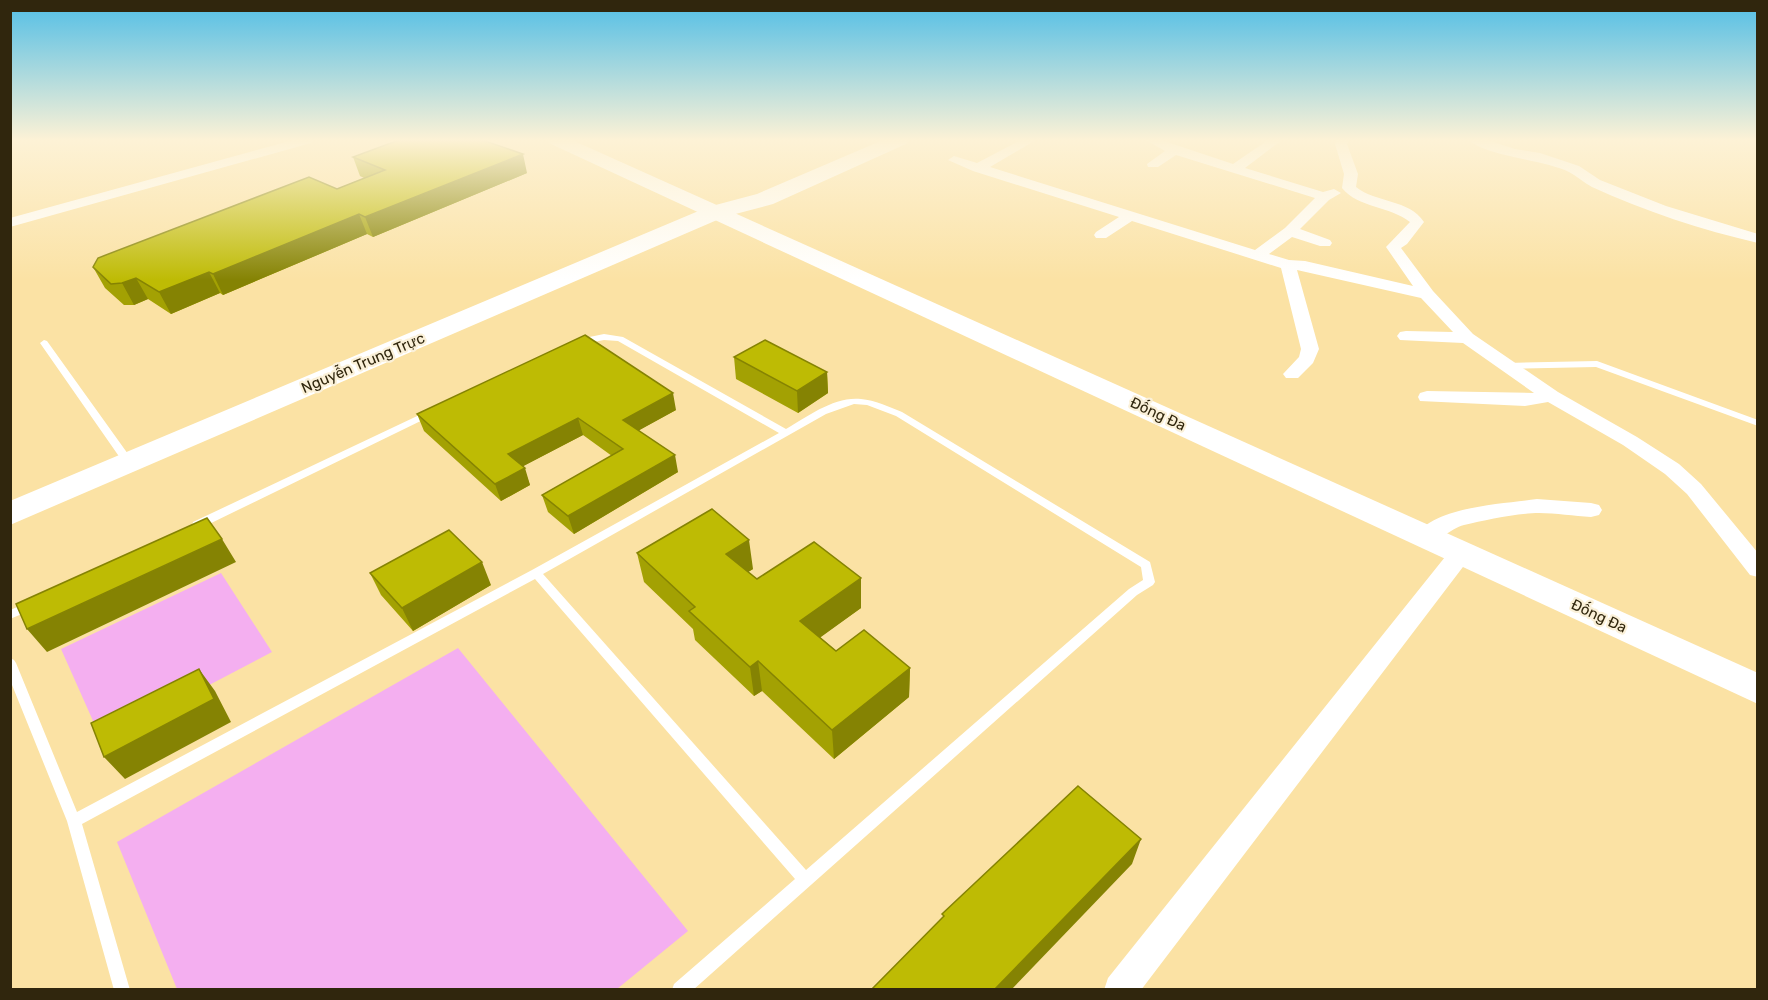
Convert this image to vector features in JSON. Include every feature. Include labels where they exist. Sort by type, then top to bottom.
[{"type":"main road","name":"Nguyễn Trung Trực","points":[[716,212],[760,187]]},
{"type":"main road","name":"Nguyễn Trung Trực","points":[[10,514],[716,212],[765,199],[793,187]]},
{"type":"street","points":[[10,223],[140,187]]},
{"type":"street","name":"Đống Đa","points":[[660,187],[1758,689]]},
{"type":"street","points":[[1037,187],[1259,254],[1288,265],[1427,294]]},
{"type":"street","points":[[1291,187],[1324,197]]},
{"type":"street","points":[[1349,187],[1356,195]]},
{"type":"street","points":[[1604,187],[1661,209],[1756,236]]},
{"type":"street","points":[[1259,254],[1290,231],[1324,197],[1335,193],[1356,195],[1393,207],[1415,219],[1417,222],[1409,233],[1393,247],[1427,294],[1467,338],[1551,396],[1630,441],[1672,469],[1694,489],[1758,569]]},
{"type":"street","points":[[1101,235],[1130,216]]},
{"type":"street","points":[[1290,231],[1325,243]]},
{"type":"street","points":[[1288,265],[1310,349],[1307,359],[1292,374]]},
{"type":"street","points":[[1406,336],[1467,338]]},
{"type":"street","points":[[1427,398],[1525,400],[1551,396]]},
{"type":"street","points":[[1426,537],[1445,523],[1467,517],[1537,506],[1590,510]]},
{"type":"street","points":[[1120,990],[1461,553]]},
{"type":"lane","points":[[563,349],[584,339],[604,337],[620,339],[787,433]]},
{"type":"lane","points":[[44,343],[129,463]]},
{"type":"lane","points":[[1506,366],[1597,364],[1758,423]]},
{"type":"lane","points":[[74,821],[536,573],[848,400],[864,400],[899,414],[1146,565],[1149,582],[1115,607],[680,990]]},
{"type":"lane","points":[[191,528],[446,406]]},
{"type":"lane","points":[[536,573],[805,879]]},
{"type":"lane","points":[[10,615],[42,600]]},
{"type":"lane","points":[[10,663],[74,821],[122,990]]},
{"type":"shaded area","points":[[221,573],[272,652],[102,741],[61,649]]},
{"type":"shaded area","points":[[458,648],[688,931],[617,989],[177,989],[117,842]]},
{"type":"building","points":[[284,187],[332,187],[337,189],[343,187],[441,187],[365,217],[359,214],[213,274],[209,272],[159,292],[136,278],[111,284],[93,267],[98,258]]},
{"type":"building","points":[[585,335],[673,393],[623,420],[675,455],[568,516],[542,495],[623,449],[578,418],[508,454],[525,468],[495,484],[417,414]]},
{"type":"building","points":[[765,340],[827,372],[797,391],[734,357]]},
{"type":"building","points":[[712,509],[749,540],[726,554],[757,579],[814,542],[861,578],[800,621],[836,651],[864,630],[910,668],[832,730],[758,661],[750,667],[689,611],[695,607],[637,553]]},
{"type":"building","points":[[207,518],[222,539],[27,629],[16,604]]},
{"type":"building","points":[[449,530],[482,562],[402,608],[370,573]]},
{"type":"building","points":[[199,669],[214,699],[104,757],[91,723]]},
{"type":"building","points":[[1078,786],[1141,839],[994,990],[871,990],[944,916],[942,914]]}]
